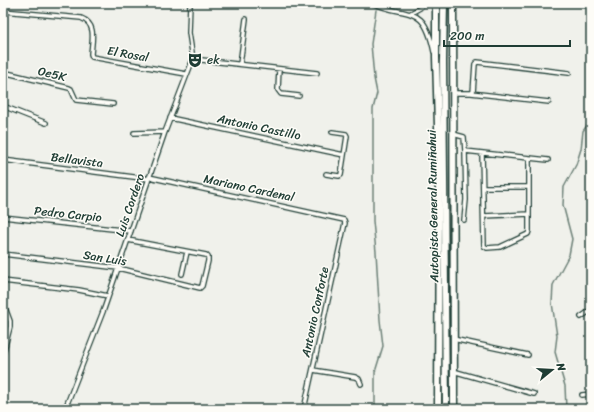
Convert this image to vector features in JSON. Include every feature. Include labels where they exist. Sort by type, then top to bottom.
[{"type":"main road","points":[[436,3],[439,161],[438,409]]},
{"type":"main road","name":"Autopista General Rumiñahui","points":[[444,3],[443,62],[446,409]]},
{"type":"main road","name":"Autopista General Rumiñahui","points":[[453,3],[454,409]]},
{"type":"street","points":[[190,3],[189,33],[193,60],[317,73]]},
{"type":"street","points":[[372,3],[411,13],[420,19],[427,27],[436,56]]},
{"type":"street","points":[[411,13],[420,8],[424,3]]},
{"type":"street","name":"El Rosal","points":[[3,10],[81,18],[86,20],[92,28],[92,57],[186,74]]},
{"type":"street","points":[[240,64],[246,19]]},
{"type":"street","name":"Luis Cordero","points":[[65,409],[108,296],[186,74],[193,60]]},
{"type":"street","points":[[473,93],[475,64],[477,62],[569,73]]},
{"type":"street","points":[[280,69],[278,90],[281,94],[299,96]]},
{"type":"street","name":"Oe5K","points":[[3,72],[69,88],[71,89],[76,100],[113,104]]},
{"type":"street","points":[[453,93],[473,93],[549,102]]},
{"type":"street","points":[[3,106],[46,123]]},
{"type":"street","name":"Antonio Castillo","points":[[170,118],[344,155]]},
{"type":"street","points":[[134,132],[165,132]]},
{"type":"street","points":[[326,174],[341,175],[347,136],[346,134],[332,132]]},
{"type":"street","points":[[453,134],[464,137],[466,200],[464,220]]},
{"type":"street","points":[[465,151],[548,160]]},
{"type":"street","points":[[482,153],[484,246],[487,248],[500,247],[525,237],[529,231],[529,159]]},
{"type":"street","name":"Bellavista","points":[[3,160],[149,178]]},
{"type":"street","name":"Mariano Cardenal","points":[[149,178],[344,220]]},
{"type":"street","points":[[483,187],[529,187]]},
{"type":"street","points":[[484,216],[529,214]]},
{"type":"street","name":"Pedro Carpio","points":[[3,217],[131,230]]},
{"type":"street","name":"Antonio Conforte","points":[[304,409],[344,220]]},
{"type":"street","points":[[128,240],[187,252],[182,274]]},
{"type":"street","name":"San Luis","points":[[3,254],[118,268],[200,288],[202,286],[208,258],[206,255],[187,252]]},
{"type":"street","points":[[3,281],[79,290],[108,296]]},
{"type":"street","points":[[3,302],[10,321],[10,327],[3,354]]},
{"type":"street","points":[[581,317],[591,310]]},
{"type":"street","points":[[453,338],[528,355]]},
{"type":"street","points":[[313,370],[355,377],[359,379],[360,384]]},
{"type":"street","points":[[453,371],[534,394]]},
{"type":"street","points":[[582,396],[591,394]]},
{"type":"waterway","points":[[375,409],[375,372],[383,346],[373,221],[373,109],[377,93],[371,44],[376,10]]},
{"type":"waterway","points":[[566,409],[565,386],[555,352],[557,336],[552,303],[553,285],[569,255],[572,239],[563,205],[564,187],[576,165],[581,149],[583,131],[591,120]]},
{"type":"place","name":"ek","points":[[195,60]]}]
